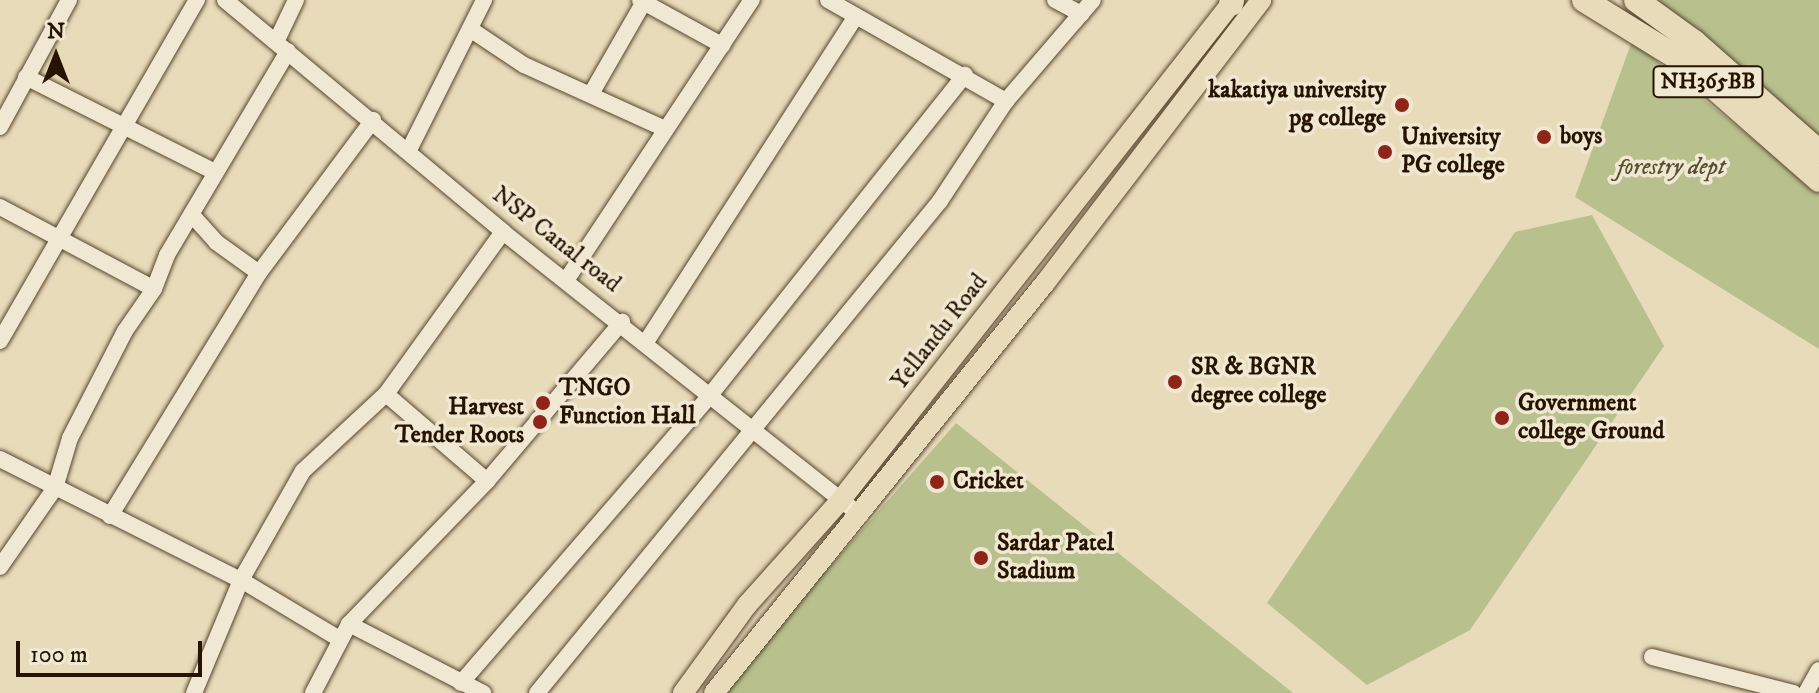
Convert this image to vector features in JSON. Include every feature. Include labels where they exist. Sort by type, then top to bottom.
[{"type":"highway","name":"NH365BB","points":[[1584,0],[1686,63],[1819,180]]},
{"type":"highway","name":"NH365BB","points":[[1639,1],[1694,42],[1819,152]]},
{"type":"main road","points":[[714,693],[765,625],[860,515],[1261,0]]},
{"type":"main road","name":"Yellandu Road","points":[[683,693],[747,605],[840,501],[1232,1]]},
{"type":"street","points":[[0,127],[69,0]]},
{"type":"street","points":[[0,341],[56,237],[197,0]]},
{"type":"street","name":"NSP Canal road","points":[[225,0],[409,150],[503,232],[622,322],[860,515]]},
{"type":"street","points":[[0,567],[55,488],[70,438],[125,331],[154,289],[167,255],[192,215],[282,45],[296,0]]},
{"type":"street","points":[[409,150],[484,0]]},
{"type":"street","points":[[567,279],[752,0]]},
{"type":"street","points":[[828,0],[1006,101]]},
{"type":"street","points":[[1055,0],[1081,14]]},
{"type":"street","points":[[537,693],[751,427],[940,201],[1006,101],[1093,0]]},
{"type":"street","points":[[591,94],[642,1],[722,45]]},
{"type":"street","points":[[646,342],[855,18]]},
{"type":"street","points":[[470,29],[524,65],[665,129]]},
{"type":"street","points":[[461,683],[711,394],[965,75]]},
{"type":"street","points":[[26,77],[124,122],[215,172]]},
{"type":"street","points":[[110,516],[259,273],[373,120]]},
{"type":"street","points":[[0,207],[154,289]]},
{"type":"street","points":[[192,215],[216,242],[259,273]]},
{"type":"street","points":[[194,693],[241,580],[303,471],[386,394],[503,232]]},
{"type":"street","points":[[313,693],[338,638],[349,624],[487,481],[622,322]]},
{"type":"street","points":[[386,394],[487,481]]},
{"type":"street","points":[[0,459],[241,580],[338,638]]},
{"type":"street","points":[[349,624],[483,693]]},
{"type":"street","points":[[1652,657],[1793,693]]},
{"type":"street","points":[[1806,693],[1819,670]]},
{"type":"green space","points":[[1644,0],[1819,0],[1819,143]]},
{"type":"green space","name":"forestry dept","points":[[1632,41],[1819,193],[1819,349],[1575,197]]},
{"type":"green space","name":"Government college Ground","points":[[1592,215],[1664,346],[1470,630],[1367,685],[1267,603],[1515,232]]},
{"type":"green space","name":"Sardar Patel Stadium","points":[[956,423],[1293,693],[719,693]]},
{"type":"place","name":"kakatiya university pg college","points":[[1402,105]]},
{"type":"place","name":"boys","points":[[1544,137]]},
{"type":"place","name":"University PG college","points":[[1385,152]]},
{"type":"place","name":"SR & BGNR degree college","points":[[1175,382]]},
{"type":"place","name":"TNGO Function Hall","points":[[543,403]]},
{"type":"place","name":"Government college Ground","points":[[1502,418]]},
{"type":"place","name":"Harvest Tender Roots","points":[[540,422]]},
{"type":"place","name":"Cricket","points":[[937,482]]},
{"type":"place","name":"Sardar Patel Stadium","points":[[981,558]]}]
